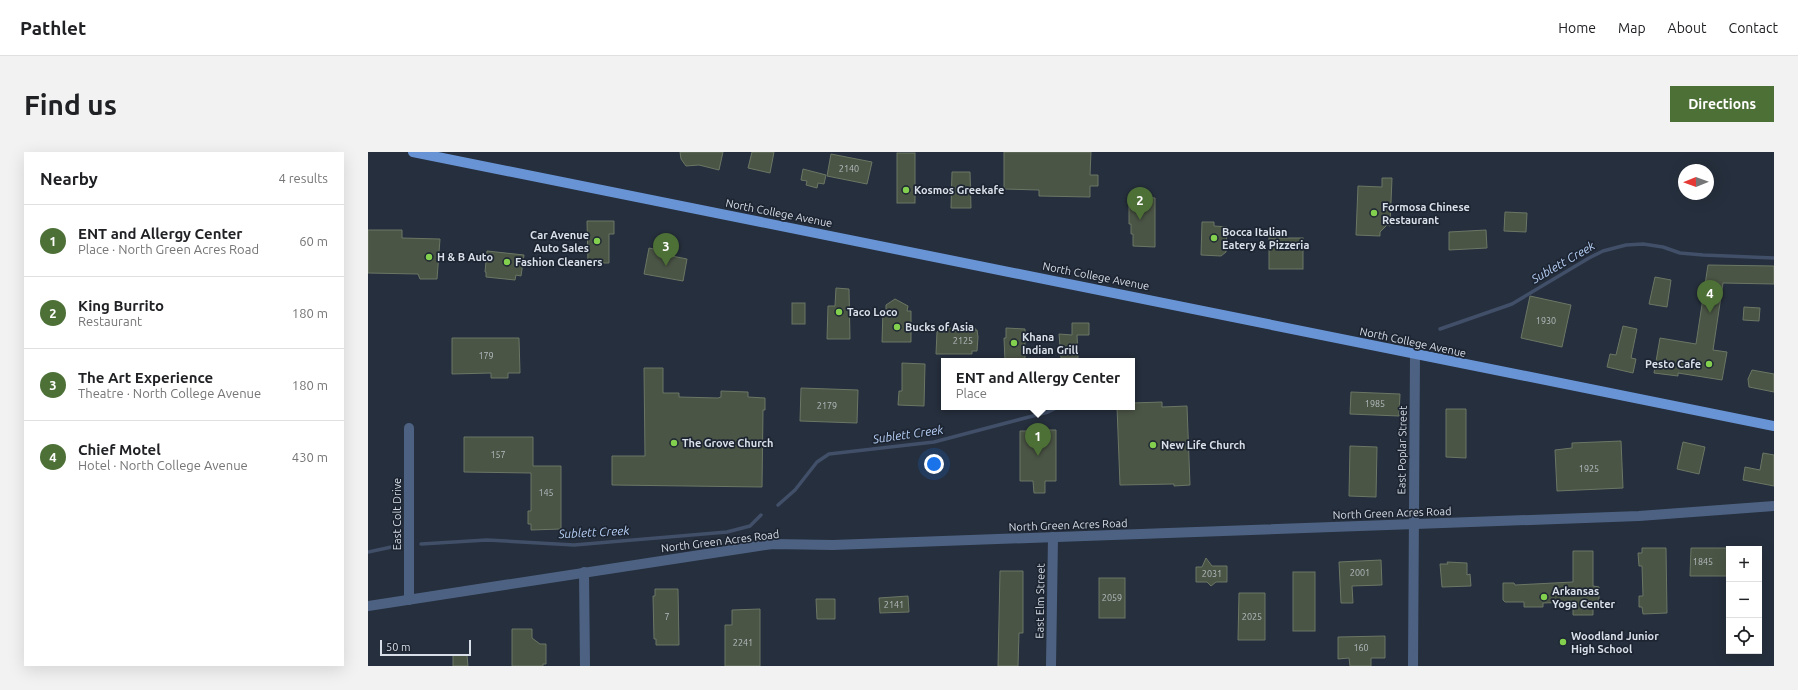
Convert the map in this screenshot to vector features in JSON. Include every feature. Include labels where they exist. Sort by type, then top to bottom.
[{"type":"main road","name":"North College Avenue","points":[[413,152],[1101,289],[1415,355],[1774,426]]},
{"type":"street","name":"East Poplar Street","points":[[1413,666],[1415,355]]},
{"type":"street","name":"East Colt Drive","points":[[409,428],[409,600]]},
{"type":"street","name":"North Green Acres Road","points":[[368,606],[773,544],[833,545],[1639,516],[1774,506]]},
{"type":"street","name":"East Elm Street","points":[[1051,666],[1053,537]]},
{"type":"street","points":[[584,572],[585,666]]},
{"type":"building","points":[[680,152],[723,152],[719,170],[699,165],[686,166],[681,159]]},
{"type":"building","points":[[752,152],[774,152],[770,173],[748,168]]},
{"type":"building","points":[[1004,152],[1091,152],[1090,175],[1098,175],[1098,186],[1090,186],[1090,197],[1039,196],[1039,190],[1004,189]]},
{"type":"building","name":"Kosmos Greekafe","points":[[897,153],[915,153],[915,203],[897,203]]},
{"type":"building","points":[[831,154],[872,162],[867,184],[827,176]]},
{"type":"building","points":[[803,169],[826,175],[824,184],[818,183],[817,188],[806,185],[807,181],[801,180]]},
{"type":"building","points":[[952,172],[970,172],[971,208],[951,208]]},
{"type":"building","name":"Formosa Chinese Restaurant","points":[[1382,178],[1392,178],[1390,226],[1387,225],[1380,232],[1380,236],[1356,235],[1358,186],[1382,187]]},
{"type":"building","points":[[1131,198],[1155,198],[1155,247],[1133,246],[1133,234],[1131,234],[1131,224],[1129,224],[1129,204],[1131,204]]},
{"type":"building","points":[[1505,212],[1527,213],[1526,232],[1504,231]]},
{"type":"building","name":"Car Avenue Auto Sales","points":[[587,221],[614,221],[614,234],[609,234],[609,263],[588,263]]},
{"type":"building","name":"Bocca Italian Eatery & Pizzeria","points":[[1202,222],[1214,222],[1214,226],[1227,227],[1226,252],[1221,256],[1201,255]]},
{"type":"building","points":[[368,230],[402,230],[402,238],[440,239],[437,279],[420,279],[418,274],[368,273]]},
{"type":"building","points":[[1486,230],[1487,248],[1449,250],[1449,232]]},
{"type":"building","points":[[1269,238],[1303,238],[1303,269],[1269,269]]},
{"type":"building","points":[[649,248],[663,251],[662,254],[687,259],[683,281],[644,274]]},
{"type":"building","name":"Fashion Cleaners","points":[[487,251],[524,255],[521,276],[516,275],[515,280],[486,277]]},
{"type":"building","points":[[1708,265],[1774,266],[1774,284],[1723,283],[1713,350],[1727,352],[1722,380],[1678,373],[1678,376],[1654,373],[1660,338],[1696,344]]},
{"type":"building","points":[[1655,277],[1671,280],[1667,307],[1649,304]]},
{"type":"building","name":"Taco Loco","points":[[836,288],[849,289],[850,339],[827,339],[828,306],[835,306]]},
{"type":"building","points":[[1530,296],[1571,305],[1562,347],[1521,338]]},
{"type":"building","name":"Bucks of Asia","points":[[895,299],[908,306],[907,311],[911,311],[911,342],[882,342],[883,310],[886,310],[886,305]]},
{"type":"building","points":[[792,303],[805,303],[805,324],[792,324]]},
{"type":"building","points":[[1744,307],[1760,308],[1759,321],[1743,320]]},
{"type":"building","points":[[1072,323],[1089,323],[1089,335],[1077,335],[1078,358],[1061,358],[1059,334],[1072,335]]},
{"type":"building","points":[[1623,326],[1637,329],[1631,358],[1636,359],[1633,373],[1607,367],[1610,354],[1616,355]]},
{"type":"building","points":[[941,328],[975,328],[975,330],[977,330],[978,337],[977,351],[972,351],[972,354],[936,354],[937,332]]},
{"type":"building","name":"Khana Indian Grill","points":[[1006,328],[1025,329],[1025,358],[1005,358],[1004,338],[1006,338]]},
{"type":"building","points":[[452,338],[519,338],[520,373],[508,373],[508,378],[491,378],[491,373],[452,374]]},
{"type":"building","points":[[902,363],[925,364],[924,406],[898,405],[899,391],[902,391]]},
{"type":"building","points":[[644,368],[663,368],[663,393],[679,393],[679,397],[718,398],[721,397],[721,391],[748,392],[748,397],[765,398],[765,410],[763,410],[762,487],[612,485],[612,456],[645,456]]},
{"type":"building","points":[[1752,370],[1774,374],[1774,392],[1749,387],[1748,379]]},
{"type":"building","points":[[801,388],[858,390],[857,423],[800,421]]},
{"type":"building","points":[[1351,392],[1400,394],[1399,416],[1350,414]]},
{"type":"building","name":"New Life Church","points":[[1162,402],[1162,407],[1187,406],[1190,485],[1120,485],[1117,410],[1135,410],[1135,403]]},
{"type":"building","points":[[1446,409],[1466,409],[1466,458],[1446,457]]},
{"type":"building","points":[[1043,427],[1043,430],[1056,430],[1056,481],[1045,481],[1045,493],[1034,493],[1033,481],[1020,481],[1020,431],[1033,431],[1033,428]]},
{"type":"building","points":[[464,437],[533,437],[533,466],[561,466],[561,529],[531,530],[531,524],[528,524],[528,511],[531,511],[531,473],[464,472]]},
{"type":"building","points":[[1621,441],[1623,488],[1557,491],[1555,450],[1572,448],[1572,443]]},
{"type":"building","points":[[1683,442],[1705,447],[1699,474],[1677,469]]},
{"type":"building","points":[[1350,446],[1377,447],[1376,497],[1349,496]]},
{"type":"building","points":[[1763,453],[1774,455],[1774,486],[1743,480],[1745,467],[1760,470]]},
{"type":"building","points":[[1642,548],[1666,548],[1667,613],[1643,614],[1642,607],[1639,607],[1639,596],[1643,596],[1642,566],[1639,566],[1638,553],[1642,553]]},
{"type":"building","points":[[1691,548],[1726,548],[1726,576],[1690,576]]},
{"type":"building","points":[[1573,551],[1593,551],[1593,586],[1599,587],[1599,608],[1593,608],[1593,615],[1573,615],[1573,602],[1543,603],[1543,607],[1524,607],[1524,602],[1505,602],[1503,600],[1503,583],[1514,583],[1515,585],[1573,582]]},
{"type":"building","points":[[1206,558],[1212,566],[1227,566],[1227,582],[1216,582],[1211,586],[1207,582],[1196,582],[1196,567],[1202,567]]},
{"type":"building","points":[[1381,560],[1382,585],[1352,586],[1353,603],[1341,603],[1339,562]]},
{"type":"building","points":[[1447,562],[1467,563],[1467,575],[1470,574],[1471,586],[1442,587],[1440,564],[1448,564]]},
{"type":"building","points":[[1000,571],[1023,571],[1023,633],[1019,633],[1018,666],[998,666]]},
{"type":"building","points":[[1293,572],[1315,572],[1315,631],[1293,631]]},
{"type":"building","points":[[1099,578],[1125,578],[1125,618],[1099,618]]},
{"type":"building","points":[[655,589],[678,589],[679,645],[656,645],[656,639],[654,639],[653,596],[655,596]]},
{"type":"building","points":[[1239,593],[1265,593],[1265,640],[1238,640]]},
{"type":"building","points":[[908,596],[909,612],[880,613],[879,598]]},
{"type":"building","points":[[816,599],[835,599],[835,619],[817,619]]},
{"type":"building","points":[[760,609],[760,666],[725,666],[725,625],[732,625],[732,610]]},
{"type":"building","points":[[512,629],[532,629],[532,638],[540,644],[546,644],[546,664],[543,664],[543,666],[512,666]]},
{"type":"building","points":[[1385,636],[1385,658],[1371,658],[1371,666],[1350,666],[1349,658],[1338,659],[1338,637]]},
{"type":"building","points":[[453,655],[467,655],[468,666],[453,666]]},
{"type":"waterway","name":"Sublett Creek","points":[[1440,329],[1512,304],[1589,258],[1603,251],[1626,245],[1643,244],[1663,247],[1680,253],[1774,258]]},
{"type":"waterway","name":"Sublett Creek","points":[[778,505],[795,490],[817,462],[829,454],[934,442],[1052,410]]},
{"type":"waterway","name":"Sublett Creek","points":[[421,544],[487,540],[574,545],[727,532],[750,526],[761,515]]},
{"type":"waterway","name":"Sublett Creek","points":[[368,552],[401,545]]},
{"type":"place","name":"Kosmos Greekafe","points":[[906,190]]},
{"type":"place","name":"Formosa Chinese Restaurant","points":[[1374,213]]},
{"type":"place","name":"King Burrito","points":[[1140,220]]},
{"type":"place","name":"Bocca Italian Eatery & Pizzeria","points":[[1214,238]]},
{"type":"place","name":"Car Avenue Auto Sales","points":[[597,241]]},
{"type":"place","name":"H & B Auto","points":[[429,257]]},
{"type":"place","name":"Fashion Cleaners","points":[[507,262]]},
{"type":"place","name":"The Art Experience","points":[[666,266]]},
{"type":"place","name":"Taco Loco","points":[[839,312]]},
{"type":"place","name":"Chief Motel","points":[[1710,313]]},
{"type":"place","name":"Bucks of Asia","points":[[897,327]]},
{"type":"place","name":"Khana Indian Grill","points":[[1014,343]]},
{"type":"place","name":"Pesto Cafe","points":[[1709,364]]},
{"type":"place","name":"The Grove Church","points":[[674,443]]},
{"type":"place","name":"New Life Church","points":[[1153,445]]},
{"type":"place","name":"ENT and Allergy Center","points":[[1038,456]]},
{"type":"place","name":"Arkansas Yoga Center","points":[[1544,597]]},
{"type":"place","name":"Woodland Junior High School","points":[[1563,642]]}]
